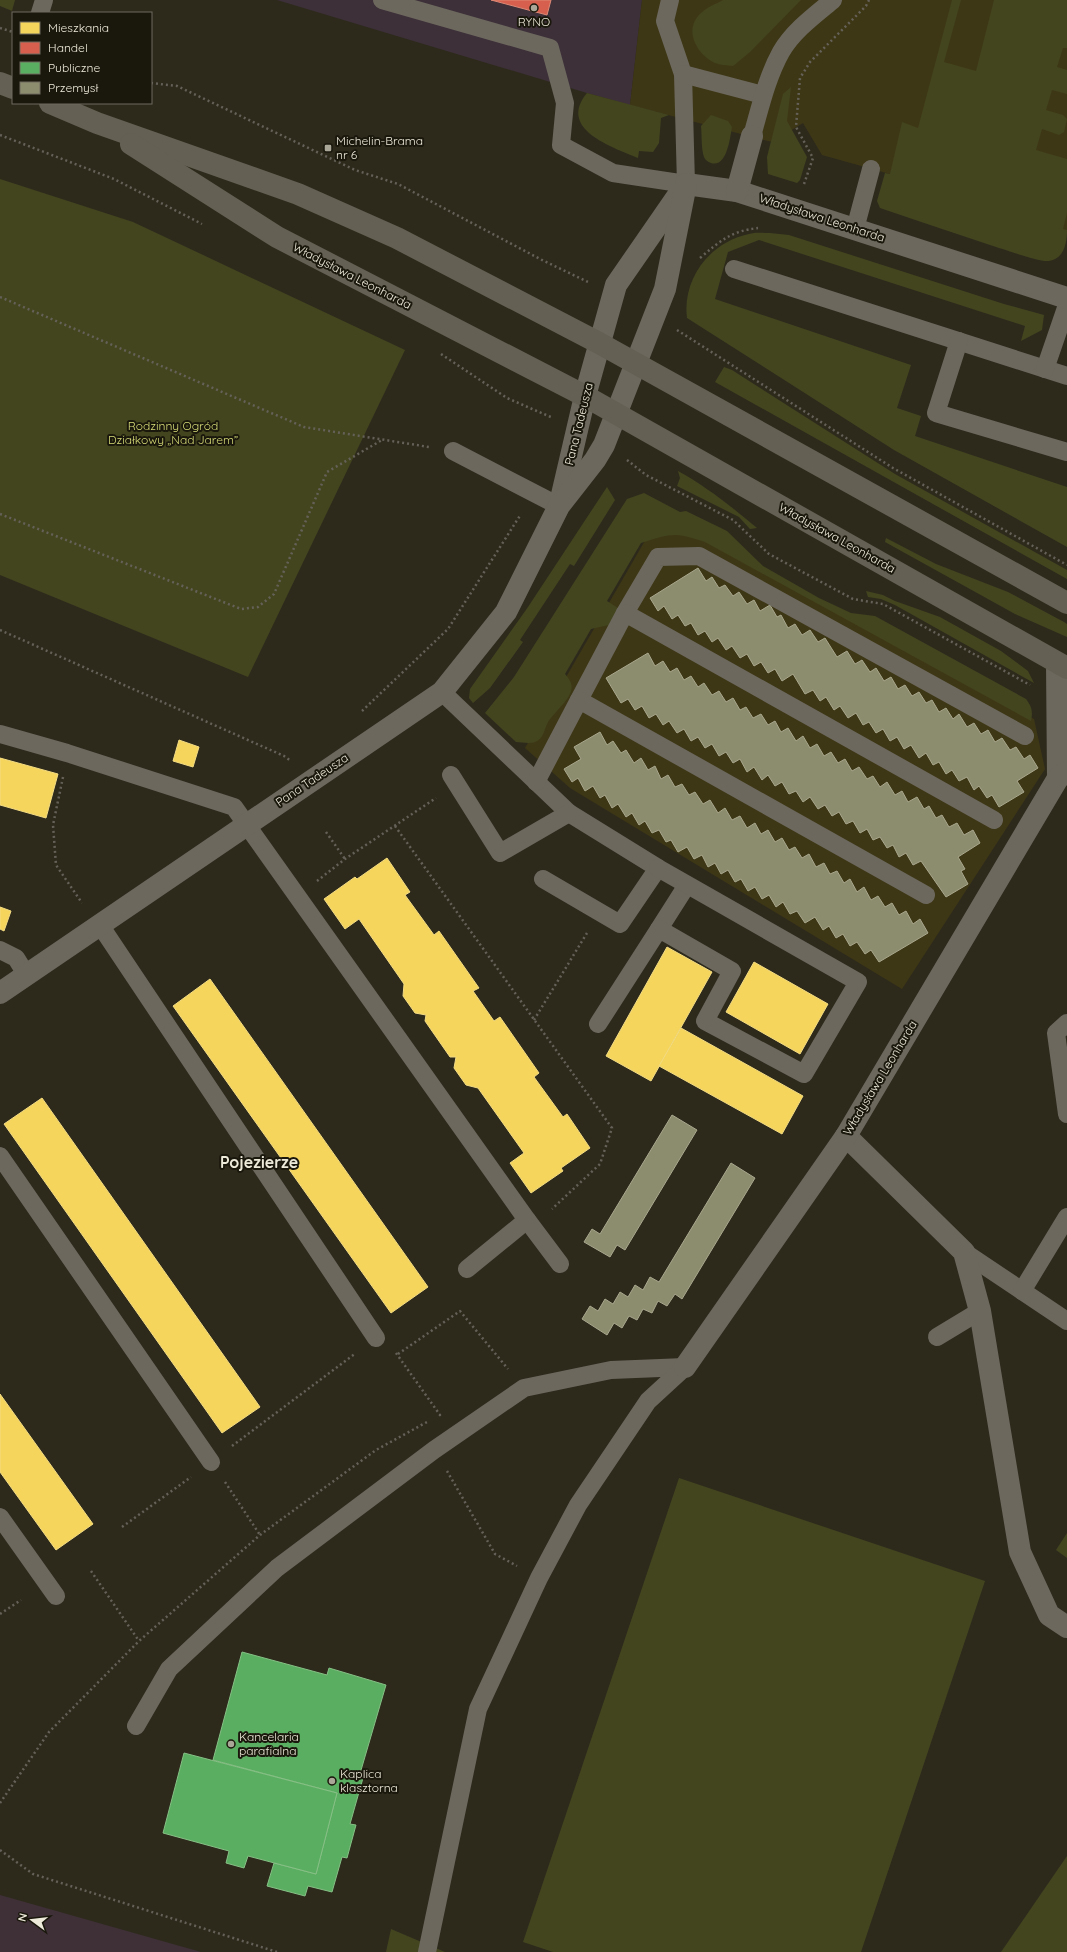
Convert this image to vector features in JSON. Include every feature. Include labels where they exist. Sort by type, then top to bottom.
[{"type":"main road","points":[[0,83],[12,88]]},
{"type":"main road","name":"Władysława Leonharda","points":[[52,104],[97,123],[305,197],[397,238],[636,363],[1067,603]]},
{"type":"main road","name":"Władysława Leonharda","points":[[97,123],[277,237],[585,396],[1062,666]]},
{"type":"street","points":[[737,191],[752,136]]},
{"type":"street","name":"Władysława Leonharda","points":[[686,184],[737,191],[1067,298]]},
{"type":"street","points":[[599,343],[616,285],[686,184]]},
{"type":"street","points":[[616,414],[665,289],[686,184]]},
{"type":"street","name":"Pana Tadeusza","points":[[559,506],[599,343]]},
{"type":"street","name":"Pana Tadeusza","points":[[0,993],[442,692],[506,612],[559,506],[595,460],[604,445],[616,414]]},
{"type":"street","name":"Władysława Leonharda","points":[[685,1367],[846,1136],[1063,775],[1062,666]]},
{"type":"street","points":[[846,1136],[964,1252],[980,1310],[1020,1552],[1049,1615],[1067,1627]]},
{"type":"lane","points":[[40,12],[44,0]]},
{"type":"lane","points":[[382,0],[550,48],[565,103],[561,145],[613,173],[686,184],[683,74],[665,21],[670,0]]},
{"type":"lane","points":[[752,136],[763,95],[782,52],[806,23],[834,0]]},
{"type":"lane","points":[[683,74],[763,95]]},
{"type":"lane","points":[[855,228],[871,169]]},
{"type":"lane","points":[[734,269],[1067,376]]},
{"type":"lane","points":[[1045,369],[1067,305]]},
{"type":"lane","points":[[959,341],[936,413],[1067,452]]},
{"type":"lane","points":[[453,451],[535,492],[559,506]]},
{"type":"lane","points":[[536,782],[625,613],[658,557],[699,556],[1024,736]]},
{"type":"lane","points":[[625,613],[994,820]]},
{"type":"lane","points":[[442,692],[569,813],[687,885],[858,982],[804,1074],[705,1021],[732,971],[659,929]]},
{"type":"lane","points":[[579,700],[926,895]]},
{"type":"lane","points":[[0,734],[67,753],[234,807],[248,824],[526,1220],[560,1264]]},
{"type":"lane","points":[[454,780],[500,853],[569,813]]},
{"type":"lane","points":[[543,879],[620,924],[658,868]]},
{"type":"lane","points":[[598,1024],[687,885]]},
{"type":"lane","points":[[100,925],[376,1338]]},
{"type":"lane","points":[[0,950],[16,958],[26,974]]},
{"type":"lane","points":[[1067,1023],[1056,1033],[1067,1114]]},
{"type":"lane","points":[[0,1156],[211,1462]]},
{"type":"lane","points":[[1022,1291],[1067,1217]]},
{"type":"lane","points":[[467,1269],[526,1220]]},
{"type":"lane","points":[[964,1252],[1067,1321]]},
{"type":"lane","points":[[937,1337],[980,1310]]},
{"type":"lane","points":[[136,1726],[169,1669],[277,1568],[434,1450],[524,1388],[610,1370],[685,1367]]},
{"type":"lane","points":[[427,1952],[478,1709],[538,1578],[578,1504],[648,1401],[685,1367]]},
{"type":"lane","points":[[0,1516],[56,1596]]},
{"type":"path","points":[[803,189],[813,158],[796,127],[800,78],[810,62],[866,6],[869,0]]},
{"type":"path","points":[[0,28],[12,32]]},
{"type":"path","points":[[152,83],[177,86],[355,170],[398,184],[542,260],[582,279]]},
{"type":"path","points":[[0,297],[304,427],[453,451]]},
{"type":"path","points":[[680,332],[893,468],[1067,565]]},
{"type":"path","points":[[0,514],[241,609],[258,607],[274,594],[327,472],[382,440]]},
{"type":"path","points":[[633,464],[646,474],[733,520],[769,554],[854,599],[883,604],[1035,688]]},
{"type":"path","points":[[359,714],[448,630],[535,492]]},
{"type":"path","points":[[0,630],[284,756],[294,764]]},
{"type":"path","points":[[62,780],[53,825],[56,865],[86,909]]},
{"type":"path","points":[[314,883],[395,826],[454,780]]},
{"type":"path","points":[[395,826],[612,1128],[600,1164],[549,1212]]},
{"type":"path","points":[[326,832],[345,860]]},
{"type":"path","points":[[534,1020],[599,912]]},
{"type":"path","points":[[398,1354],[460,1311],[524,1388]]},
{"type":"path","points":[[122,1527],[376,1338],[398,1354],[440,1415],[434,1450],[495,1554],[538,1578]]},
{"type":"path","points":[[0,1803],[49,1732],[139,1641],[260,1535],[376,1450],[447,1412]]},
{"type":"path","points":[[211,1462],[260,1535]]},
{"type":"path","points":[[90,1571],[139,1641]]},
{"type":"path","points":[[0,1614],[21,1600]]},
{"type":"path","points":[[0,1850],[33,1874],[277,1952]]},
{"type":"shaded area","points":[[277,0],[642,0],[630,105],[587,93]]},
{"type":"shaded area","points":[[642,0],[1067,0],[1067,233],[890,174],[822,155],[803,123],[772,142],[630,105]]},
{"type":"shaded area","points":[[661,513],[1034,719],[1045,769],[902,989],[570,788],[525,748]]},
{"type":"shaded area","points":[[0,1895],[201,1952],[0,1952]]},
{"type":"green space","points":[[0,0],[15,0],[12,11],[0,6]]},
{"type":"green space","points":[[723,0],[801,0],[750,52],[733,66],[717,64],[708,59],[702,54],[694,41],[693,26],[696,19],[709,7]]},
{"type":"green space","points":[[952,0],[961,0],[944,62],[976,71],[994,0],[1067,0],[1067,48],[1063,48],[1057,67],[1067,70],[1067,94],[1052,90],[1046,110],[1063,115],[1067,119],[1064,132],[1059,135],[1042,129],[1036,150],[1067,159],[1067,213],[1063,229],[1067,230],[1066,240],[1064,250],[1054,260],[1038,260],[984,243],[880,208],[877,201],[885,173],[890,174],[902,122],[918,128]]},
{"type":"green space","points":[[791,87],[787,121],[807,157],[800,180],[797,183],[768,174],[767,157],[783,94]]},
{"type":"green space","points":[[587,93],[669,115],[661,118],[659,143],[653,152],[639,151],[638,158],[603,142],[592,135],[583,126],[579,117],[580,106]]},
{"type":"green space","points":[[711,115],[728,121],[732,127],[727,151],[721,161],[716,163],[711,163],[706,160],[702,150],[701,126]]},
{"type":"green space","name":"Rodzinny Ogród Działkowy „Nad Jarem”","points":[[0,179],[133,222],[405,350],[248,677],[0,575]]},
{"type":"green space","points":[[754,233],[789,235],[1004,304],[1044,315],[1042,330],[1021,341],[1025,326],[759,240],[728,252],[715,299],[911,365],[897,408],[921,416],[915,436],[1067,487],[1067,547],[894,450],[687,318],[689,290],[694,276],[711,254],[722,245],[735,238]]},
{"type":"green space","points":[[724,367],[732,370],[895,474],[1067,570],[1067,579],[715,382]]},
{"type":"green space","points":[[678,471],[719,498],[757,528],[750,529],[739,517],[677,486],[680,478]]},
{"type":"green space","points":[[607,487],[615,500],[574,566],[570,564],[520,640],[523,642],[490,688],[473,703],[469,698],[470,689],[528,607]]},
{"type":"green space","points":[[644,493],[680,512],[686,511],[727,531],[763,566],[819,598],[851,613],[875,616],[1026,699],[1032,710],[1031,721],[705,542],[680,535],[673,535],[660,537],[641,543],[607,601],[618,608],[609,625],[591,629],[565,674],[570,680],[572,686],[570,695],[548,722],[542,736],[538,741],[531,743],[516,742],[485,713],[514,677],[627,499]]},
{"type":"green space","points":[[886,538],[936,564],[1008,592],[1064,622],[1067,624],[1067,637],[1015,614],[885,542]]},
{"type":"green space","points":[[866,591],[883,595],[895,601],[940,617],[1001,651],[1028,671],[1034,683],[895,605],[881,599],[868,597]]},
{"type":"green space","points":[[679,1478],[985,1581],[861,1952],[553,1952],[523,1942]]},
{"type":"green space","points":[[1067,1533],[1067,1558],[1056,1550]]},
{"type":"green space","points":[[1067,1856],[1067,1952],[1001,1952]]},
{"type":"green space","points":[[391,1929],[445,1952],[386,1952]]},
{"type":"building: Mieszkania","points":[[179,740],[199,747],[193,767],[173,761]]},
{"type":"building: Mieszkania","points":[[0,758],[58,774],[46,818],[0,805]]},
{"type":"building: Mieszkania","points":[[387,858],[410,892],[405,895],[434,935],[439,931],[479,988],[473,991],[494,1021],[500,1017],[539,1073],[534,1077],[563,1117],[567,1114],[590,1148],[561,1168],[563,1171],[531,1193],[510,1163],[524,1153],[478,1088],[466,1085],[454,1068],[456,1057],[450,1057],[425,1021],[426,1015],[415,1013],[403,996],[404,984],[359,919],[345,929],[324,899],[355,877],[357,879]]},
{"type":"building: Mieszkania","points":[[0,907],[11,911],[4,931],[0,929]]},
{"type":"building: Mieszkania","points":[[667,947],[712,972],[651,1081],[606,1056]]},
{"type":"building: Mieszkania","points":[[754,962],[828,1004],[800,1054],[726,1012]]},
{"type":"building: Mieszkania","points":[[210,979],[428,1287],[391,1313],[173,1006]]},
{"type":"building: Mieszkania","points":[[681,1028],[803,1096],[782,1134],[659,1066]]},
{"type":"building: Mieszkania","points":[[42,1098],[260,1407],[222,1433],[4,1124]]},
{"type":"building: Mieszkania","points":[[0,1394],[93,1524],[56,1550],[0,1472]]},
{"type":"building: Handel","name":"RYNO","points":[[491,0],[551,0],[547,15]]},
{"type":"building: Publiczne","points":[[242,1652],[327,1675],[329,1668],[386,1685],[359,1777],[363,1778],[350,1824],[356,1825],[347,1858],[342,1857],[332,1892],[308,1886],[305,1896],[267,1886],[274,1863],[316,1874],[337,1793],[213,1760]]},
{"type":"building: Publiczne","points":[[184,1753],[337,1793],[316,1874],[248,1856],[244,1868],[226,1863],[229,1851],[163,1833]]},
{"type":"building: Przemysł","points":[[698,568],[706,581],[712,577],[719,588],[725,585],[733,596],[739,592],[747,604],[754,600],[760,611],[770,605],[777,617],[781,615],[788,628],[795,624],[802,635],[810,630],[818,642],[825,638],[837,657],[847,651],[855,664],[862,660],[870,672],[876,668],[884,681],[891,677],[898,689],[905,685],[912,696],[919,692],[926,703],[932,700],[939,712],[946,708],[953,719],[959,714],[967,727],[974,723],[981,734],[988,730],[995,742],[1002,738],[1010,750],[1016,747],[1024,759],[1030,755],[1038,768],[1017,781],[1024,792],[999,807],[992,795],[987,798],[979,786],[974,790],[967,777],[959,781],[952,770],[946,774],[939,762],[933,765],[926,753],[919,758],[911,745],[904,749],[897,737],[890,741],[883,729],[876,733],[869,722],[863,725],[856,713],[848,718],[840,706],[834,710],[826,697],[820,701],[813,690],[805,694],[793,674],[782,681],[775,669],[768,673],[761,662],[754,666],[747,654],[740,658],[732,646],[726,650],[718,638],[712,642],[705,631],[698,635],[691,623],[685,626],[678,615],[672,619],[664,606],[658,611],[650,598]]},
{"type":"building: Przemysł","points":[[648,653],[655,666],[663,661],[670,672],[677,668],[684,680],[691,676],[698,687],[704,683],[712,695],[719,691],[726,702],[733,698],[740,710],[746,707],[753,718],[761,714],[768,725],[775,721],[781,732],[788,728],[796,741],[803,736],[810,748],[817,744],[824,756],[831,752],[838,763],[845,759],[852,771],[859,767],[867,779],[873,776],[880,787],[887,782],[895,795],[902,791],[908,802],[917,797],[924,809],[929,806],[936,818],[942,815],[949,827],[957,823],[964,835],[973,830],[980,843],[958,857],[965,869],[961,871],[968,884],[946,897],[921,861],[913,865],[906,853],[899,857],[893,845],[887,848],[880,837],[873,840],[867,829],[860,833],[853,821],[846,824],[839,812],[832,816],[825,805],[818,809],[810,797],[803,802],[796,791],[789,794],[782,782],[775,786],[768,775],[762,780],[754,767],[747,772],[740,759],[733,763],[726,752],[719,756],[712,744],[705,748],[698,737],[691,741],[684,729],[677,733],[669,721],[663,725],[656,714],[649,718],[642,706],[635,710],[628,699],[621,703],[606,678]]},
{"type":"building: Przemysł","points":[[600,732],[607,745],[613,741],[621,753],[626,750],[634,763],[641,758],[648,770],[655,766],[661,779],[668,775],[675,787],[682,784],[689,795],[695,792],[703,804],[710,800],[718,813],[725,808],[732,820],[740,816],[747,828],[755,823],[761,834],[768,830],[775,842],[782,838],[789,850],[795,847],[802,858],[809,854],[816,867],[824,863],[830,874],[837,871],[844,883],[850,879],[857,892],[864,887],[871,900],[878,896],[885,907],[892,903],[899,915],[906,911],[913,924],[920,919],[928,933],[879,962],[871,950],[865,954],[857,942],[850,946],[843,934],[836,938],[829,926],[823,930],[815,917],[805,923],[797,911],[790,914],[783,902],[776,907],[769,895],[762,899],[755,887],[748,891],[741,879],[735,882],[728,870],[721,874],[715,863],[708,867],[702,855],[694,859],[687,847],[678,852],[671,840],[666,842],[659,830],[652,833],[645,821],[639,825],[632,813],[626,817],[618,804],[612,808],[605,795],[600,798],[593,786],[585,791],[578,778],[572,782],[564,769],[581,759],[574,747]]},
{"type":"building: Przemysł","points":[[672,1115],[697,1130],[625,1250],[617,1245],[610,1257],[584,1242],[592,1229],[600,1234]]},
{"type":"building: Przemysł","points":[[731,1163],[755,1178],[682,1299],[675,1294],[667,1306],[658,1301],[652,1313],[643,1309],[637,1320],[629,1316],[622,1328],[614,1323],[607,1335],[582,1319],[590,1306],[598,1311],[605,1299],[613,1304],[620,1292],[628,1297],[635,1285],[643,1290],[650,1277],[659,1282]]},
{"type":"place","name":"RYNO","points":[[534,8]]},
{"type":"place","name":"Michelin-Brama nr 6","points":[[328,148]]},
{"type":"place","name":"Kancelaria parafialna","points":[[231,1744]]},
{"type":"place","name":"Kaplica klasztorna","points":[[332,1781]]},
{"type":"district","name":"Pojezierze","points":[[259,1162]]}]
